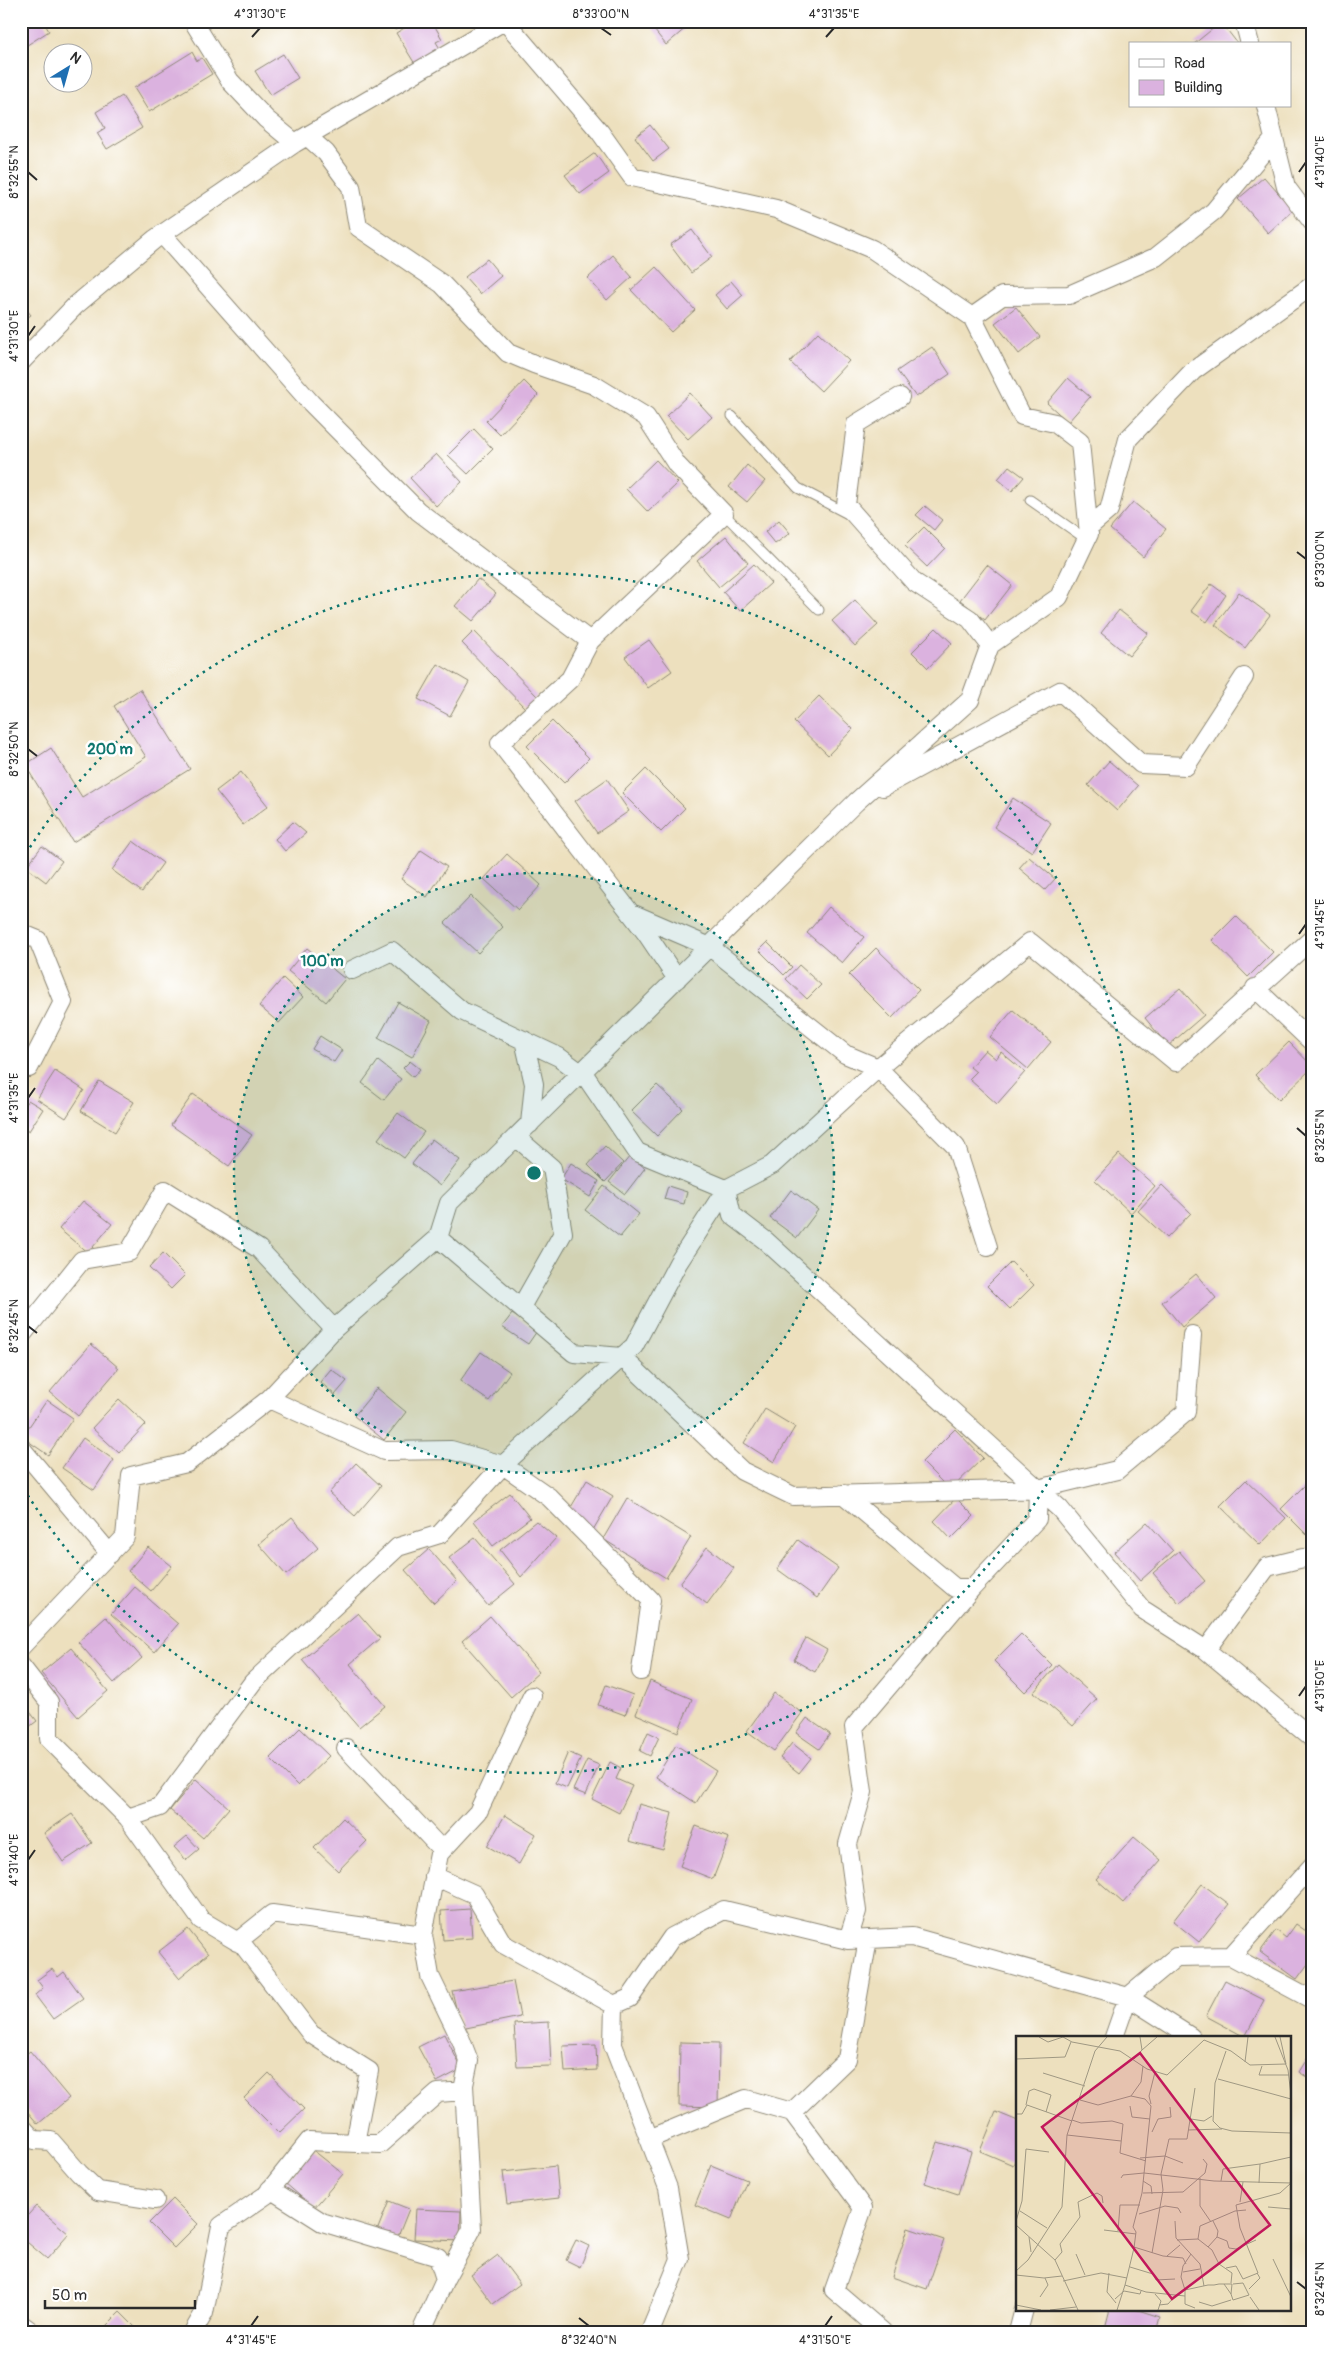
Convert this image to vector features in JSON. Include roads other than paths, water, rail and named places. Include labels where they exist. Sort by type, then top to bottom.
[{"type":"street","points":[[193,21],[230,81],[266,119],[326,153],[351,187],[358,227],[442,284],[508,353],[594,385],[646,418],[677,465],[724,514],[590,641],[570,679],[500,743],[630,913],[677,979]]},
{"type":"street","points":[[21,362],[76,305],[162,234],[301,140],[504,21],[600,132],[632,177],[776,209],[872,249],[972,317],[1022,416],[1055,423],[1080,442],[1088,533]]},
{"type":"street","points":[[1244,21],[1249,42]]},
{"type":"street","points":[[1266,108],[1286,187],[1313,223]]},
{"type":"street","points":[[972,317],[1002,296],[1068,296],[1156,257],[1214,211],[1274,139]]},
{"type":"street","points":[[162,234],[312,403],[418,511],[590,641]]},
{"type":"street","points":[[21,1646],[125,1537],[131,1476],[187,1464],[269,1399],[334,1329],[438,1238],[449,1203],[856,802],[970,700],[990,645],[1059,596],[1088,533],[1108,510],[1128,439],[1193,371],[1313,284]]},
{"type":"street","points":[[900,397],[856,424],[846,505],[914,582],[970,619],[990,645]]},
{"type":"street","points":[[856,802],[1060,691],[1141,764],[1186,766],[1244,677]]},
{"type":"street","points":[[630,913],[710,947],[845,1054],[878,1068],[956,1147],[988,1247]]},
{"type":"street","points":[[21,933],[38,940],[63,1002],[29,1068]]},
{"type":"street","points":[[128,1818],[160,1807],[253,1682],[398,1548],[440,1534],[503,1465],[634,1346],[678,1263],[726,1189],[772,1165],[878,1068],[1030,942],[1176,1062],[1313,938]]},
{"type":"street","points":[[352,970],[392,951],[462,1011],[559,1056],[586,1077],[637,1152],[726,1189]]},
{"type":"street","points":[[1256,988],[1313,1043]]},
{"type":"street","points":[[524,1040],[534,1084],[530,1124]]},
{"type":"street","points":[[516,1137],[552,1168],[563,1232],[521,1307]]},
{"type":"street","points":[[726,1189],[732,1215],[766,1241],[1060,1509],[1142,1609],[1206,1650],[1313,1739]]},
{"type":"street","points":[[21,1336],[82,1260],[129,1252],[165,1190],[259,1249],[334,1329]]},
{"type":"street","points":[[438,1238],[574,1353],[622,1357],[742,1471],[793,1496],[1038,1489],[1117,1470],[1186,1412],[1192,1335]]},
{"type":"street","points":[[269,1399],[384,1451],[451,1450],[503,1465],[549,1497],[651,1600],[641,1671]]},
{"type":"street","points":[[21,1448],[110,1554]]},
{"type":"street","points":[[848,1940],[857,1911],[848,1844],[863,1792],[854,1727],[972,1588],[1037,1519],[1038,1489]]},
{"type":"street","points":[[843,1494],[956,1588],[972,1588]]},
{"type":"street","points":[[1206,1650],[1267,1567],[1303,1558],[1313,1560]]},
{"type":"street","points":[[21,1666],[49,1702],[49,1739],[128,1818],[201,1920],[243,1946],[311,2034],[369,2071],[355,2143]]},
{"type":"street","points":[[421,2332],[445,2279],[472,2229],[464,2091],[469,2061],[462,2040],[430,1976],[423,1935],[439,1854],[478,1812],[532,1696]]},
{"type":"street","points":[[346,1748],[442,1850]]},
{"type":"street","points":[[1231,1956],[1313,1865]]},
{"type":"street","points":[[434,1876],[474,1894],[503,1944],[614,2005]]},
{"type":"street","points":[[614,2005],[630,1998],[672,1937],[724,1910],[848,1940],[912,1937],[1128,1997],[1189,2036]]},
{"type":"street","points":[[237,1942],[272,1914],[423,1935]]},
{"type":"street","points":[[792,2112],[847,2059],[868,1939]]},
{"type":"street","points":[[1114,2036],[1128,1997],[1176,1956],[1231,1956],[1313,2000]]},
{"type":"street","points":[[614,2005],[613,2045],[668,2188],[680,2259],[650,2332]]},
{"type":"street","points":[[193,2332],[204,2313],[221,2226],[266,2195],[309,2141],[380,2144],[438,2093],[464,2091]]},
{"type":"street","points":[[649,2138],[746,2099],[792,2112],[863,2208],[834,2290],[883,2332]]},
{"type":"street","points":[[21,2126],[34,2140],[51,2141],[79,2173],[98,2191],[154,2200]]},
{"type":"street","points":[[270,2189],[322,2222],[438,2257],[445,2279]]},
{"type":"street","points":[[1018,2332],[1024,2310]]},
{"type":"street","points":[[21,2324],[32,2332]]},
{"type":"lane","points":[[732,416],[798,488],[860,520]]},
{"type":"lane","points":[[1030,500],[1088,533]]},
{"type":"lane","points":[[724,514],[819,610]]}]
